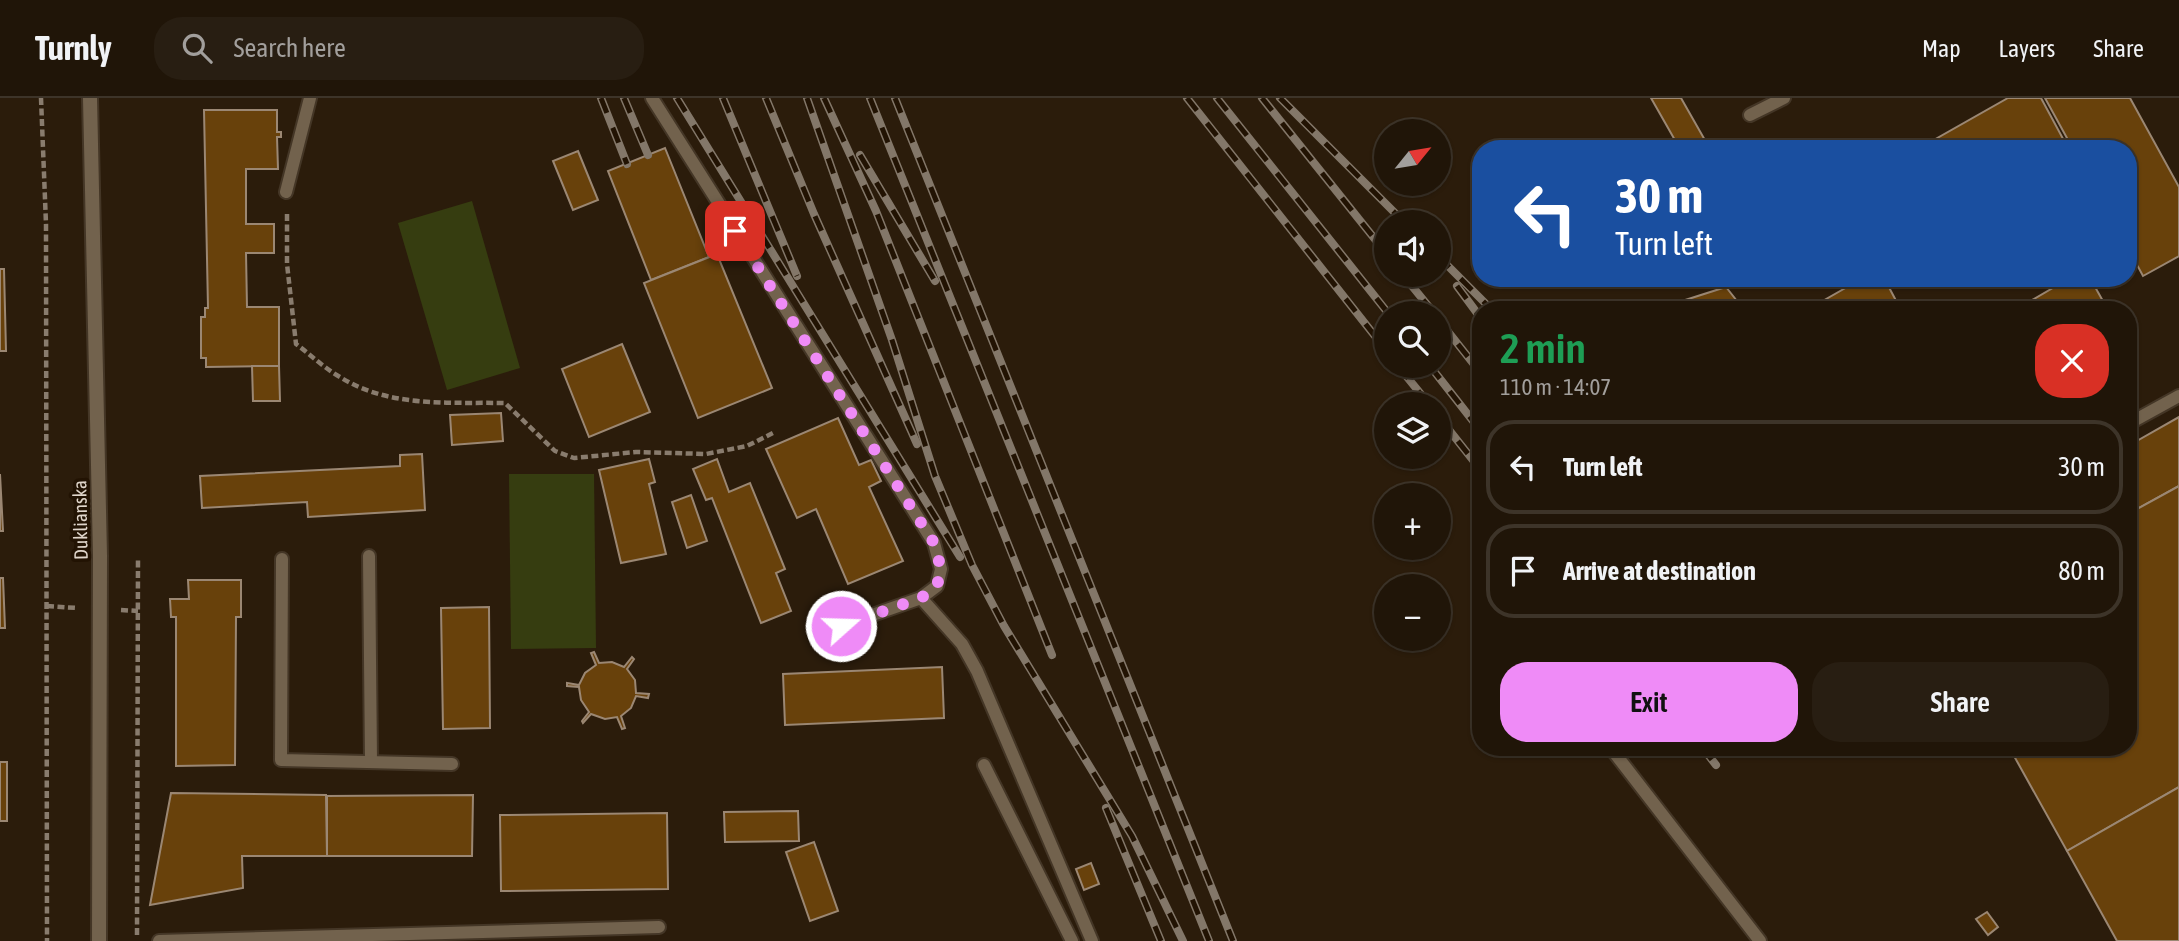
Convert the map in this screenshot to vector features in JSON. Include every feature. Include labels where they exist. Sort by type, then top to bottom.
[{"type":"street","name":"Duklianska","points":[[90,98],[100,556],[99,941]]},
{"type":"lane","points":[[286,192],[310,98]]},
{"type":"lane","points":[[652,98],[934,543],[941,569],[937,586],[921,598],[841,626]]},
{"type":"lane","points":[[1750,115],[1784,98]]},
{"type":"lane","points":[[2137,419],[2179,396]]},
{"type":"lane","points":[[369,556],[371,762]]},
{"type":"lane","points":[[282,559],[281,760],[452,764]]},
{"type":"lane","points":[[921,598],[962,644],[976,671],[1092,941]]},
{"type":"lane","points":[[1617,756],[1760,941]]},
{"type":"lane","points":[[984,765],[1072,941]]},
{"type":"lane","points":[[159,941],[659,927]]},
{"type":"path","points":[[41,98],[46,237],[47,941]]},
{"type":"path","points":[[286,192],[287,264],[296,344],[341,378],[381,395],[414,402],[505,403],[555,451],[574,458],[636,452],[706,454],[747,446],[775,432]]},
{"type":"path","points":[[137,941],[138,558]]},
{"type":"green space","points":[[472,201],[520,368],[447,390],[398,223]]},
{"type":"green space","points":[[509,474],[594,474],[596,648],[511,649]]},
{"type":"building","points":[[1651,98],[1681,98],[1705,140],[1675,140]]},
{"type":"building","points":[[2008,98],[2041,98],[2064,140],[1934,140]]},
{"type":"building","points":[[2045,98],[2130,98],[2179,187],[2179,256],[2143,276],[2137,265],[2137,140],[2068,140]]},
{"type":"building","points":[[204,110],[277,110],[277,132],[281,132],[281,137],[277,137],[278,169],[246,169],[246,224],[274,224],[274,253],[246,253],[247,307],[279,307],[279,366],[206,367],[206,358],[201,358],[201,317],[205,317],[205,308],[208,308]]},
{"type":"building","points":[[665,148],[709,257],[651,280],[608,171]]},
{"type":"building","points":[[578,151],[598,200],[573,210],[553,161]]},
{"type":"building","points":[[717,254],[772,388],[698,418],[644,283]]},
{"type":"building","points":[[0,269],[4,269],[6,351],[0,351]]},
{"type":"building","points":[[1726,287],[1737,301],[1682,301]]},
{"type":"building","points":[[1847,287],[1889,287],[1896,301],[1823,301]]},
{"type":"building","points":[[2055,287],[2095,287],[2103,301],[2030,301]]},
{"type":"building","points":[[622,344],[650,412],[589,437],[562,369]]},
{"type":"building","points":[[252,366],[279,366],[280,401],[253,401]]},
{"type":"building","points":[[501,413],[503,441],[452,445],[450,415]]},
{"type":"building","points":[[2179,417],[2179,486],[2137,509],[2137,441]]},
{"type":"building","points":[[838,418],[859,465],[871,460],[881,481],[869,487],[903,561],[848,584],[816,509],[797,518],[766,449]]},
{"type":"building","points":[[422,454],[425,510],[308,517],[307,502],[202,508],[200,476],[400,466],[400,455]]},
{"type":"building","points":[[649,459],[655,482],[649,484],[666,554],[621,563],[599,470]]},
{"type":"building","points":[[717,459],[729,492],[750,483],[785,569],[776,573],[791,611],[761,623],[712,498],[706,500],[693,469]]},
{"type":"building","points":[[0,474],[3,531],[0,531]]},
{"type":"building","points":[[2179,486],[2179,787],[2067,851],[2014,756],[2137,756],[2137,509]]},
{"type":"building","points":[[691,495],[707,541],[687,548],[672,502]]},
{"type":"building","points":[[0,578],[3,578],[5,628],[0,628]]},
{"type":"building","points":[[188,580],[241,580],[241,617],[236,617],[235,765],[176,766],[176,617],[171,617],[170,599],[189,599]]},
{"type":"building","points":[[489,607],[490,728],[443,729],[441,608]]},
{"type":"building","points":[[594,652],[599,663],[612,662],[624,667],[632,657],[634,659],[627,669],[635,680],[636,693],[649,694],[648,698],[636,696],[631,708],[621,716],[625,728],[622,729],[617,717],[605,719],[591,714],[583,723],[589,712],[581,700],[579,687],[567,686],[567,683],[579,685],[585,673],[596,665],[591,653]]},
{"type":"building","points":[[942,667],[944,718],[785,725],[783,674]]},
{"type":"building","points":[[0,762],[7,762],[7,821],[0,821]]},
{"type":"building","points":[[2179,787],[2179,941],[2117,941],[2067,851]]},
{"type":"building","points":[[171,793],[326,795],[327,856],[242,856],[243,888],[150,905]]},
{"type":"building","points":[[473,795],[472,856],[327,856],[327,796]]},
{"type":"building","points":[[798,811],[799,841],[725,842],[724,812]]},
{"type":"building","points":[[667,813],[668,889],[501,891],[500,815]]},
{"type":"building","points":[[814,842],[838,911],[810,921],[786,852]]},
{"type":"building","points":[[1091,863],[1099,884],[1084,890],[1076,869]]},
{"type":"building","points":[[1987,912],[1998,927],[1988,935],[1976,919]]},
{"type":"railway","points":[[601,98],[627,164]]},
{"type":"railway","points":[[624,98],[648,155]]},
{"type":"railway","points":[[677,98],[960,557]]},
{"type":"railway","points":[[723,98],[797,276]]},
{"type":"railway","points":[[766,98],[814,214],[917,444]]},
{"type":"railway","points":[[807,98],[892,340],[935,476],[972,565],[1004,626],[1132,836],[1183,941]]},
{"type":"railway","points":[[824,98],[876,211],[1052,655]]},
{"type":"railway","points":[[870,98],[1209,941]]},
{"type":"railway","points":[[895,98],[1233,941]]},
{"type":"railway","points":[[1187,98],[1374,335]]},
{"type":"railway","points":[[1217,98],[1378,301]]},
{"type":"railway","points":[[1262,98],[1374,238]]},
{"type":"railway","points":[[1280,98],[1392,210]]},
{"type":"railway","points":[[860,155],[935,281]]},
{"type":"railway","points":[[1451,269],[1483,301]]},
{"type":"railway","points":[[1457,286],[1472,306]]},
{"type":"railway","points":[[1413,287],[1424,301]]},
{"type":"railway","points":[[1451,335],[1472,362]]},
{"type":"railway","points":[[1408,378],[1419,392]]},
{"type":"railway","points":[[1439,378],[1472,420]]},
{"type":"railway","points":[[1451,432],[1472,459]]},
{"type":"railway","points":[[1709,756],[1716,765]]},
{"type":"railway","points":[[1106,808],[1161,941]]},
{"type":"route","points":[[735,231],[934,543],[941,569],[937,586],[921,598],[841,626]]}]
